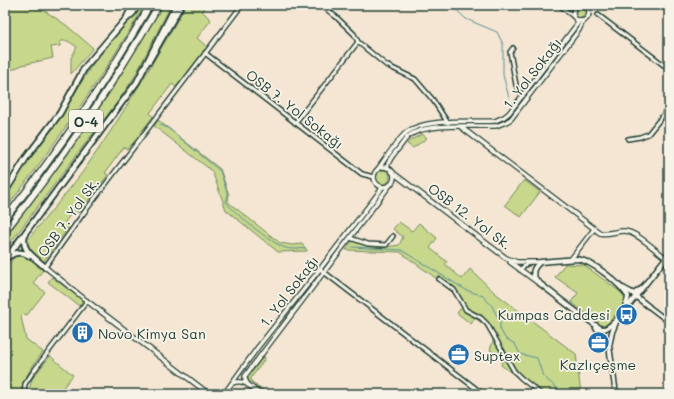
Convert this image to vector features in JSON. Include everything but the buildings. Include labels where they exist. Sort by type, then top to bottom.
[{"type":"highway","name":"O-4","points":[[5,219],[74,126],[116,63],[150,5]]},
{"type":"highway","name":"O-4","points":[[5,231],[83,126],[123,65],[159,5]]},
{"type":"main road","points":[[125,20],[133,5]]},
{"type":"main road","points":[[5,192],[26,158],[60,113],[85,67],[125,20],[133,13],[138,5]]},
{"type":"main road","points":[[137,82],[176,5]]},
{"type":"main road","points":[[6,259],[137,82],[157,50],[181,5]]},
{"type":"main road","points":[[26,231],[23,241],[24,247],[45,267]]},
{"type":"main road","points":[[6,259],[16,252],[22,252],[45,267]]},
{"type":"main road","points":[[631,293],[636,293],[668,256]]},
{"type":"main road","name":"OSB 12. Yol Sk.","points":[[540,262],[577,258],[587,261],[616,283]]},
{"type":"main road","points":[[540,262],[535,266],[532,272],[538,282],[602,333],[609,346],[616,394]]},
{"type":"main road","points":[[616,283],[638,296],[648,306]]},
{"type":"main road","points":[[609,346],[612,332],[629,299],[627,294],[616,283]]},
{"type":"main road","points":[[590,322],[604,329],[618,318],[638,296],[642,286]]},
{"type":"main road","points":[[631,303],[637,301],[648,306]]},
{"type":"street","name":"OSB 7. Yol Sk.","points":[[209,394],[45,267],[83,214],[242,5]]},
{"type":"street","points":[[321,5],[354,34],[358,42],[386,65],[415,79],[433,100],[449,127]]},
{"type":"street","points":[[390,185],[382,187],[376,183],[374,177],[378,168],[406,132],[415,127],[428,123],[495,121],[509,113],[576,27],[578,23],[575,19],[574,10],[580,5],[585,6],[588,10],[588,15],[583,21],[575,19],[559,5]]},
{"type":"street","points":[[598,15],[669,69]]},
{"type":"street","name":"1. Yol Sokağı","points":[[387,168],[392,156],[409,136],[417,131],[429,127],[496,126],[511,119],[579,30],[583,21]]},
{"type":"street","points":[[295,123],[358,42]]},
{"type":"street","points":[[513,48],[510,52],[516,84],[523,96]]},
{"type":"street","name":"OSB 7. Yol Sokağı","points":[[205,54],[362,174],[374,177]]},
{"type":"street","points":[[628,139],[648,134],[669,108]]},
{"type":"street","points":[[458,122],[461,127],[594,229],[604,234],[626,231],[668,256]]},
{"type":"street","points":[[248,384],[245,376],[390,185],[394,178],[392,172],[387,168],[378,168]]},
{"type":"street","name":"OSB 12. Yol Sk.","points":[[392,172],[402,178],[506,258],[514,262],[540,262]]},
{"type":"street","points":[[394,178],[402,178]]},
{"type":"street","name":"1. Yol Sokağı","points":[[224,394],[258,347],[380,192],[382,187]]},
{"type":"street","points":[[571,259],[594,229]]},
{"type":"street","points":[[350,238],[368,244],[386,245],[393,236]]},
{"type":"street","points":[[506,258],[538,282]]},
{"type":"street","points":[[520,270],[529,263]]},
{"type":"street","points":[[320,269],[483,394]]},
{"type":"street","points":[[439,280],[454,290],[466,310],[481,318],[487,324],[514,371],[541,394]]},
{"type":"street","points":[[24,394],[25,384],[33,372],[87,301]]},
{"type":"street","points":[[648,306],[669,322]]},
{"type":"street","points":[[232,384],[236,381],[241,381],[248,384],[260,394]]},
{"type":"green space","points":[[5,5],[32,5],[35,8],[42,9],[66,25],[93,48],[71,74],[71,58],[77,47],[68,41],[60,41],[60,46],[51,47],[53,58],[22,65],[5,73]]},
{"type":"green space","points":[[139,5],[145,5],[112,58],[60,135],[5,210],[5,198],[33,153],[54,127],[92,65]]},
{"type":"green space","points":[[163,5],[171,5],[135,76],[117,103],[5,250],[5,238],[65,158],[111,91]]},
{"type":"green space","points":[[186,5],[207,5],[202,11],[211,20],[197,38],[207,47],[176,87],[172,84],[150,113],[153,117],[141,132],[139,137],[127,149],[124,147],[105,173],[108,175],[79,213],[74,210],[65,222],[69,227],[44,261],[41,260],[37,266],[43,270],[33,283],[45,292],[27,315],[24,314],[21,317],[26,339],[43,352],[26,377],[21,394],[5,394],[5,270],[24,244],[74,183],[98,150],[137,89]]},
{"type":"green space","points":[[578,8],[582,8],[584,9],[584,17],[578,18],[575,15],[575,11]]},
{"type":"green space","points":[[158,120],[220,169],[229,195],[228,202],[280,243],[292,245],[302,244],[307,251],[278,252],[226,210],[212,171],[154,126]]},
{"type":"green space","points":[[422,134],[427,138],[413,148],[407,144],[409,141]]},
{"type":"green space","points":[[383,170],[388,172],[390,177],[388,182],[383,184],[378,182],[376,177],[378,172]]},
{"type":"green space","points":[[524,180],[540,192],[521,217],[505,205]]},
{"type":"green space","points":[[399,222],[412,231],[419,223],[437,238],[430,248],[447,262],[445,264],[462,279],[470,269],[495,293],[576,354],[581,394],[539,394],[501,365],[502,358],[490,350],[493,341],[492,331],[475,318],[471,324],[457,313],[462,307],[455,292],[400,252],[346,250],[352,241],[375,247],[399,245],[403,237],[393,229]]},
{"type":"green space","points":[[565,264],[584,265],[626,296],[627,300],[606,326],[602,326],[571,302],[578,293],[555,277]]},
{"type":"green space","points":[[52,277],[81,299],[82,302],[79,306],[48,282]]},
{"type":"green space","points":[[50,356],[73,375],[58,394],[28,394],[32,379]]},
{"type":"green space","points":[[264,356],[265,359],[251,378],[252,382],[269,394],[265,394],[248,380],[249,376]]},
{"type":"waterway","points":[[451,5],[466,19],[497,32],[503,44],[503,75],[509,98]]},
{"type":"waterway","points":[[160,125],[168,128],[220,171],[228,195],[226,202],[244,220],[283,247],[291,249],[305,248]]},
{"type":"waterway","points":[[352,247],[401,250],[466,290],[483,296],[492,306],[500,322],[500,329],[505,338],[515,344],[520,354],[537,358],[543,376],[558,389],[560,394]]},
{"type":"waterway","points":[[5,376],[9,394]]},
{"type":"place","name":"Kumpas Caddesi","points":[[626,314]]},
{"type":"place","name":"Novo Kimya San","points":[[83,333]]},
{"type":"place","name":"Kazlıçeşme","points":[[598,342]]},
{"type":"place","name":"Suptex","points":[[459,355]]}]
